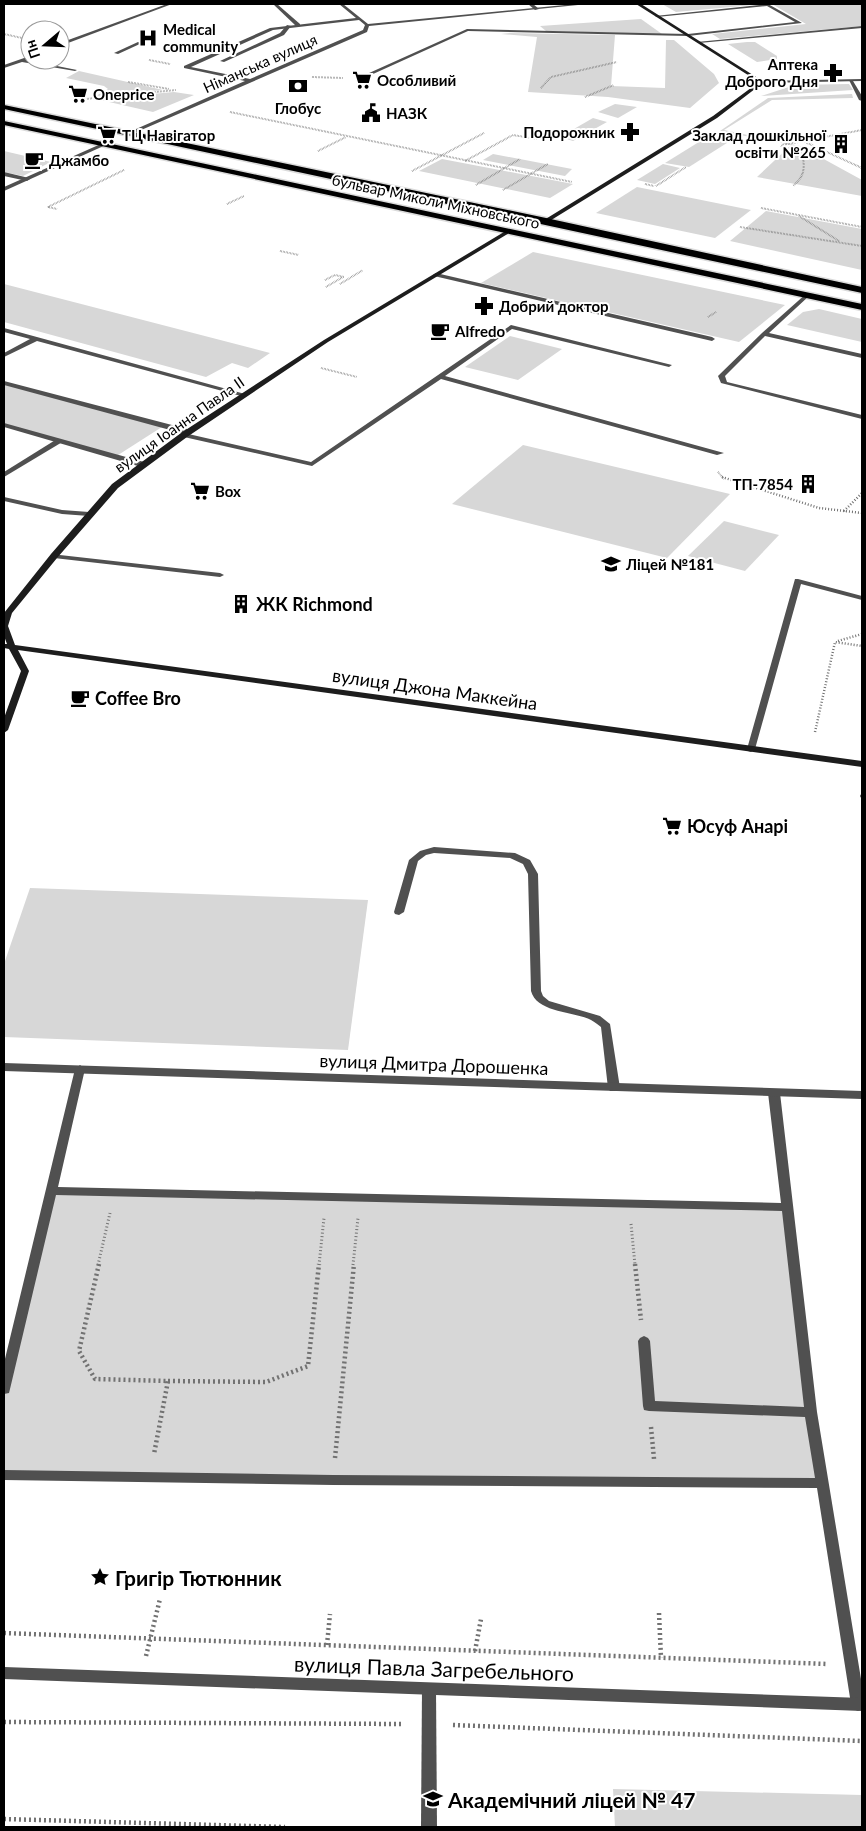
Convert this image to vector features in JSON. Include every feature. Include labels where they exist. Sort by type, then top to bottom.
[{"type":"highway","name":"бульвар Миколи Міхновського","points":[[4,107],[546,221],[862,290]]},
{"type":"highway","name":"бульвар Миколи Міхновського","points":[[4,123],[862,307]]},
{"type":"street","points":[[70,41],[170,4]]},
{"type":"street","points":[[275,4],[298,25]]},
{"type":"street","points":[[342,4],[367,25],[586,4]]},
{"type":"street","points":[[530,4],[536,9]]},
{"type":"street","points":[[638,4],[762,82],[862,80]]},
{"type":"street","points":[[360,78],[468,30],[688,35],[800,24],[768,5],[657,16]]},
{"type":"street","points":[[251,81],[186,67],[272,29],[359,19]]},
{"type":"street","name":"Німанська вулиця","points":[[130,133],[365,31],[367,25]]},
{"type":"street","points":[[222,60],[282,34],[289,26]]},
{"type":"street","points":[[699,42],[862,27]]},
{"type":"street","points":[[116,53],[140,43]]},
{"type":"street","points":[[4,67],[20,61]]},
{"type":"street","points":[[70,69],[75,70]]},
{"type":"street","points":[[851,81],[860,90],[862,100]]},
{"type":"street","points":[[546,221],[715,117],[762,82]]},
{"type":"street","points":[[4,189],[105,144]]},
{"type":"street","points":[[4,174],[27,178]]},
{"type":"street","name":"вулиця Іоанна Павла II","points":[[4,730],[25,671],[8,647],[4,626],[8,613],[89,514],[115,486],[141,464],[186,433],[326,341],[509,231]]},
{"type":"street","points":[[436,275],[712,339]]},
{"type":"street","points":[[807,295],[721,376],[724,383],[862,417]]},
{"type":"street","points":[[4,382],[186,433],[312,464],[511,327],[669,365]]},
{"type":"street","points":[[4,330],[243,395]]},
{"type":"street","points":[[764,334],[862,356]]},
{"type":"street","points":[[4,355],[36,339]]},
{"type":"street","points":[[440,377],[720,453]]},
{"type":"street","points":[[4,426],[141,464]]},
{"type":"street","points":[[4,475],[60,442]]},
{"type":"street","points":[[4,499],[62,512],[89,514]]},
{"type":"street","points":[[54,556],[220,575]]},
{"type":"street","points":[[751,748],[798,581],[862,598]]},
{"type":"street","name":"вулиця Джона Маккейна","points":[[8,647],[862,764]]},
{"type":"street","points":[[399,912],[414,860],[423,853],[434,850],[512,855],[527,862],[533,874],[536,991],[538,998],[545,1003],[596,1018],[606,1026],[614,1088]]},
{"type":"street","name":"вулиця Дмитра Дорошенка","points":[[4,1067],[862,1095]]},
{"type":"street","points":[[4,1389],[80,1069]]},
{"type":"street","points":[[774,1093],[811,1412],[851,1665],[860,1704]]},
{"type":"street","points":[[51,1191],[786,1207]]},
{"type":"street","points":[[644,1341],[649,1406],[811,1412]]},
{"type":"street","points":[[4,1475],[333,1480],[821,1482]]},
{"type":"street","name":"вулиця Павла Загребельного","points":[[4,1673],[860,1704]]},
{"type":"street","points":[[429,1689],[429,1827]]},
{"type":"path","points":[[4,34],[20,38]]},
{"type":"path","points":[[541,88],[550,77],[617,62]]},
{"type":"path","points":[[128,82],[183,92]]},
{"type":"path","points":[[585,97],[614,85]]},
{"type":"path","points":[[70,102],[87,98],[174,90]]},
{"type":"path","points":[[222,110],[440,156],[575,182]]},
{"type":"path","points":[[793,186],[800,181],[805,171],[803,158],[781,146],[862,130]]},
{"type":"path","points":[[406,174],[484,133]]},
{"type":"path","points":[[465,161],[513,135],[537,139]]},
{"type":"path","points":[[317,152],[346,136]]},
{"type":"path","points":[[804,141],[862,168]]},
{"type":"path","points":[[471,187],[520,159]]},
{"type":"path","points":[[498,193],[548,164]]},
{"type":"path","points":[[57,209],[48,207],[130,168]]},
{"type":"path","points":[[656,186],[686,168]]},
{"type":"path","points":[[227,204],[249,193]]},
{"type":"path","points":[[761,208],[862,227]]},
{"type":"path","points":[[797,214],[841,242]]},
{"type":"path","points":[[740,227],[841,242],[862,247]]},
{"type":"path","points":[[280,251],[299,255]]},
{"type":"path","points":[[340,284],[363,270]]},
{"type":"path","points":[[326,280],[335,275],[344,277],[326,287]]},
{"type":"path","points":[[315,366],[357,377]]},
{"type":"path","points":[[700,447],[722,478],[819,508],[862,513]]},
{"type":"path","points":[[844,510],[862,493]]},
{"type":"path","points":[[835,642],[862,634]]},
{"type":"path","points":[[835,642],[862,646]]},
{"type":"path","points":[[815,732],[835,642]]},
{"type":"path","points":[[115,1192],[79,1351],[95,1379],[266,1382],[308,1366],[326,1197]]},
{"type":"path","points":[[333,1480],[360,1198]]},
{"type":"path","points":[[629,1203],[644,1341]]},
{"type":"path","points":[[149,1477],[168,1381]]},
{"type":"path","points":[[649,1406],[656,1482]]},
{"type":"path","points":[[140,1678],[160,1599]]},
{"type":"path","points":[[658,1613],[661,1658]]},
{"type":"path","points":[[327,1645],[330,1614]]},
{"type":"path","points":[[475,1651],[481,1619]]},
{"type":"path","points":[[4,1633],[851,1665]]},
{"type":"path","points":[[4,1819],[285,1827]]},
{"type":"shaded area","points":[[662,4],[765,4],[676,12]]},
{"type":"shaded area","points":[[772,4],[862,4],[862,26],[720,39],[712,34],[806,24]]},
{"type":"shaded area","points":[[641,19],[662,34],[546,31],[540,26]]},
{"type":"shaded area","points":[[501,34],[615,35],[611,86],[665,88],[666,40],[674,40],[714,74],[719,83],[690,108],[608,97],[528,92],[537,37]]},
{"type":"shaded area","points":[[755,42],[777,56],[777,59],[757,62],[728,44]]},
{"type":"shaded area","points":[[79,71],[163,90],[96,96],[108,89],[104,86],[66,78]]},
{"type":"shaded area","points":[[849,84],[853,90],[761,96],[795,85]]},
{"type":"shaded area","points":[[174,92],[194,95],[153,112],[96,99]]},
{"type":"shaded area","points":[[852,94],[853,98],[772,100],[724,130],[800,146],[862,180],[862,196],[757,177],[791,145],[720,131],[768,98]]},
{"type":"shaded area","points":[[615,104],[637,107],[618,118],[598,112]]},
{"type":"shaded area","points":[[593,118],[607,122],[573,141],[560,137]]},
{"type":"shaded area","points":[[707,137],[730,141],[689,167],[665,163]]},
{"type":"shaded area","points":[[4,151],[51,162],[23,176],[4,172]]},
{"type":"shaded area","points":[[493,154],[572,169],[565,176],[483,160]]},
{"type":"shaded area","points":[[442,159],[573,184],[550,198],[419,171]]},
{"type":"shaded area","points":[[663,164],[680,168],[655,184],[637,180]]},
{"type":"shaded area","points":[[637,187],[751,210],[715,238],[596,213]]},
{"type":"shaded area","points":[[766,211],[862,229],[862,270],[730,241]]},
{"type":"shaded area","points":[[533,252],[785,305],[739,342],[481,283]]},
{"type":"shaded area","points":[[4,284],[270,353],[248,368],[232,363],[206,377],[4,322]]},
{"type":"shaded area","points":[[819,309],[862,319],[862,342],[787,325],[803,312]]},
{"type":"shaded area","points":[[510,336],[562,349],[518,380],[465,367]]},
{"type":"shaded area","points":[[4,383],[165,425],[115,457],[4,425]]},
{"type":"shaded area","points":[[523,445],[730,494],[667,558],[452,504]]},
{"type":"shaded area","points":[[724,521],[779,535],[745,571],[688,556]]},
{"type":"shaded area","points":[[30,888],[368,900],[348,1050],[4,1037],[4,964]]},
{"type":"shaded area","points":[[51,1191],[786,1207],[821,1483],[4,1475],[4,1389]]},
{"type":"shaded area","points":[[613,1789],[862,1795],[862,1827],[615,1827]]},
{"type":"place","name":"Medical community","points":[[148,38]]},
{"type":"place","name":"Аптека Доброго Дня","points":[[833,73]]},
{"type":"place","name":"Особливий","points":[[362,80]]},
{"type":"place","name":"Глобус","points":[[298,86]]},
{"type":"place","name":"Oneprice","points":[[78,94]]},
{"type":"place","name":"НАЗК","points":[[371,113]]},
{"type":"place","name":"Подорожник","points":[[630,132]]},
{"type":"place","name":"ТЦ Навігатор","points":[[107,135]]},
{"type":"place","name":"Заклад дошкільної освіти №265","points":[[841,144]]},
{"type":"place","name":"Джамбо","points":[[34,160]]},
{"type":"place","name":"Добрий доктор","points":[[484,306]]},
{"type":"place","name":"Alfredo","points":[[440,331]]},
{"type":"place","name":"ТП-7854","points":[[808,484]]},
{"type":"place","name":"Box","points":[[200,491]]},
{"type":"place","name":"Ліцей №181","points":[[611,564]]},
{"type":"place","name":"ЖК Richmond","points":[[241,604]]},
{"type":"place","name":"Coffee Bro","points":[[80,698]]},
{"type":"place","name":"Юсуф Анарі","points":[[672,826]]},
{"type":"place","name":"Григір Тютюнник","points":[[100,1577]]},
{"type":"place","name":"Академічний ліцей № 47","points":[[433,1799]]}]
